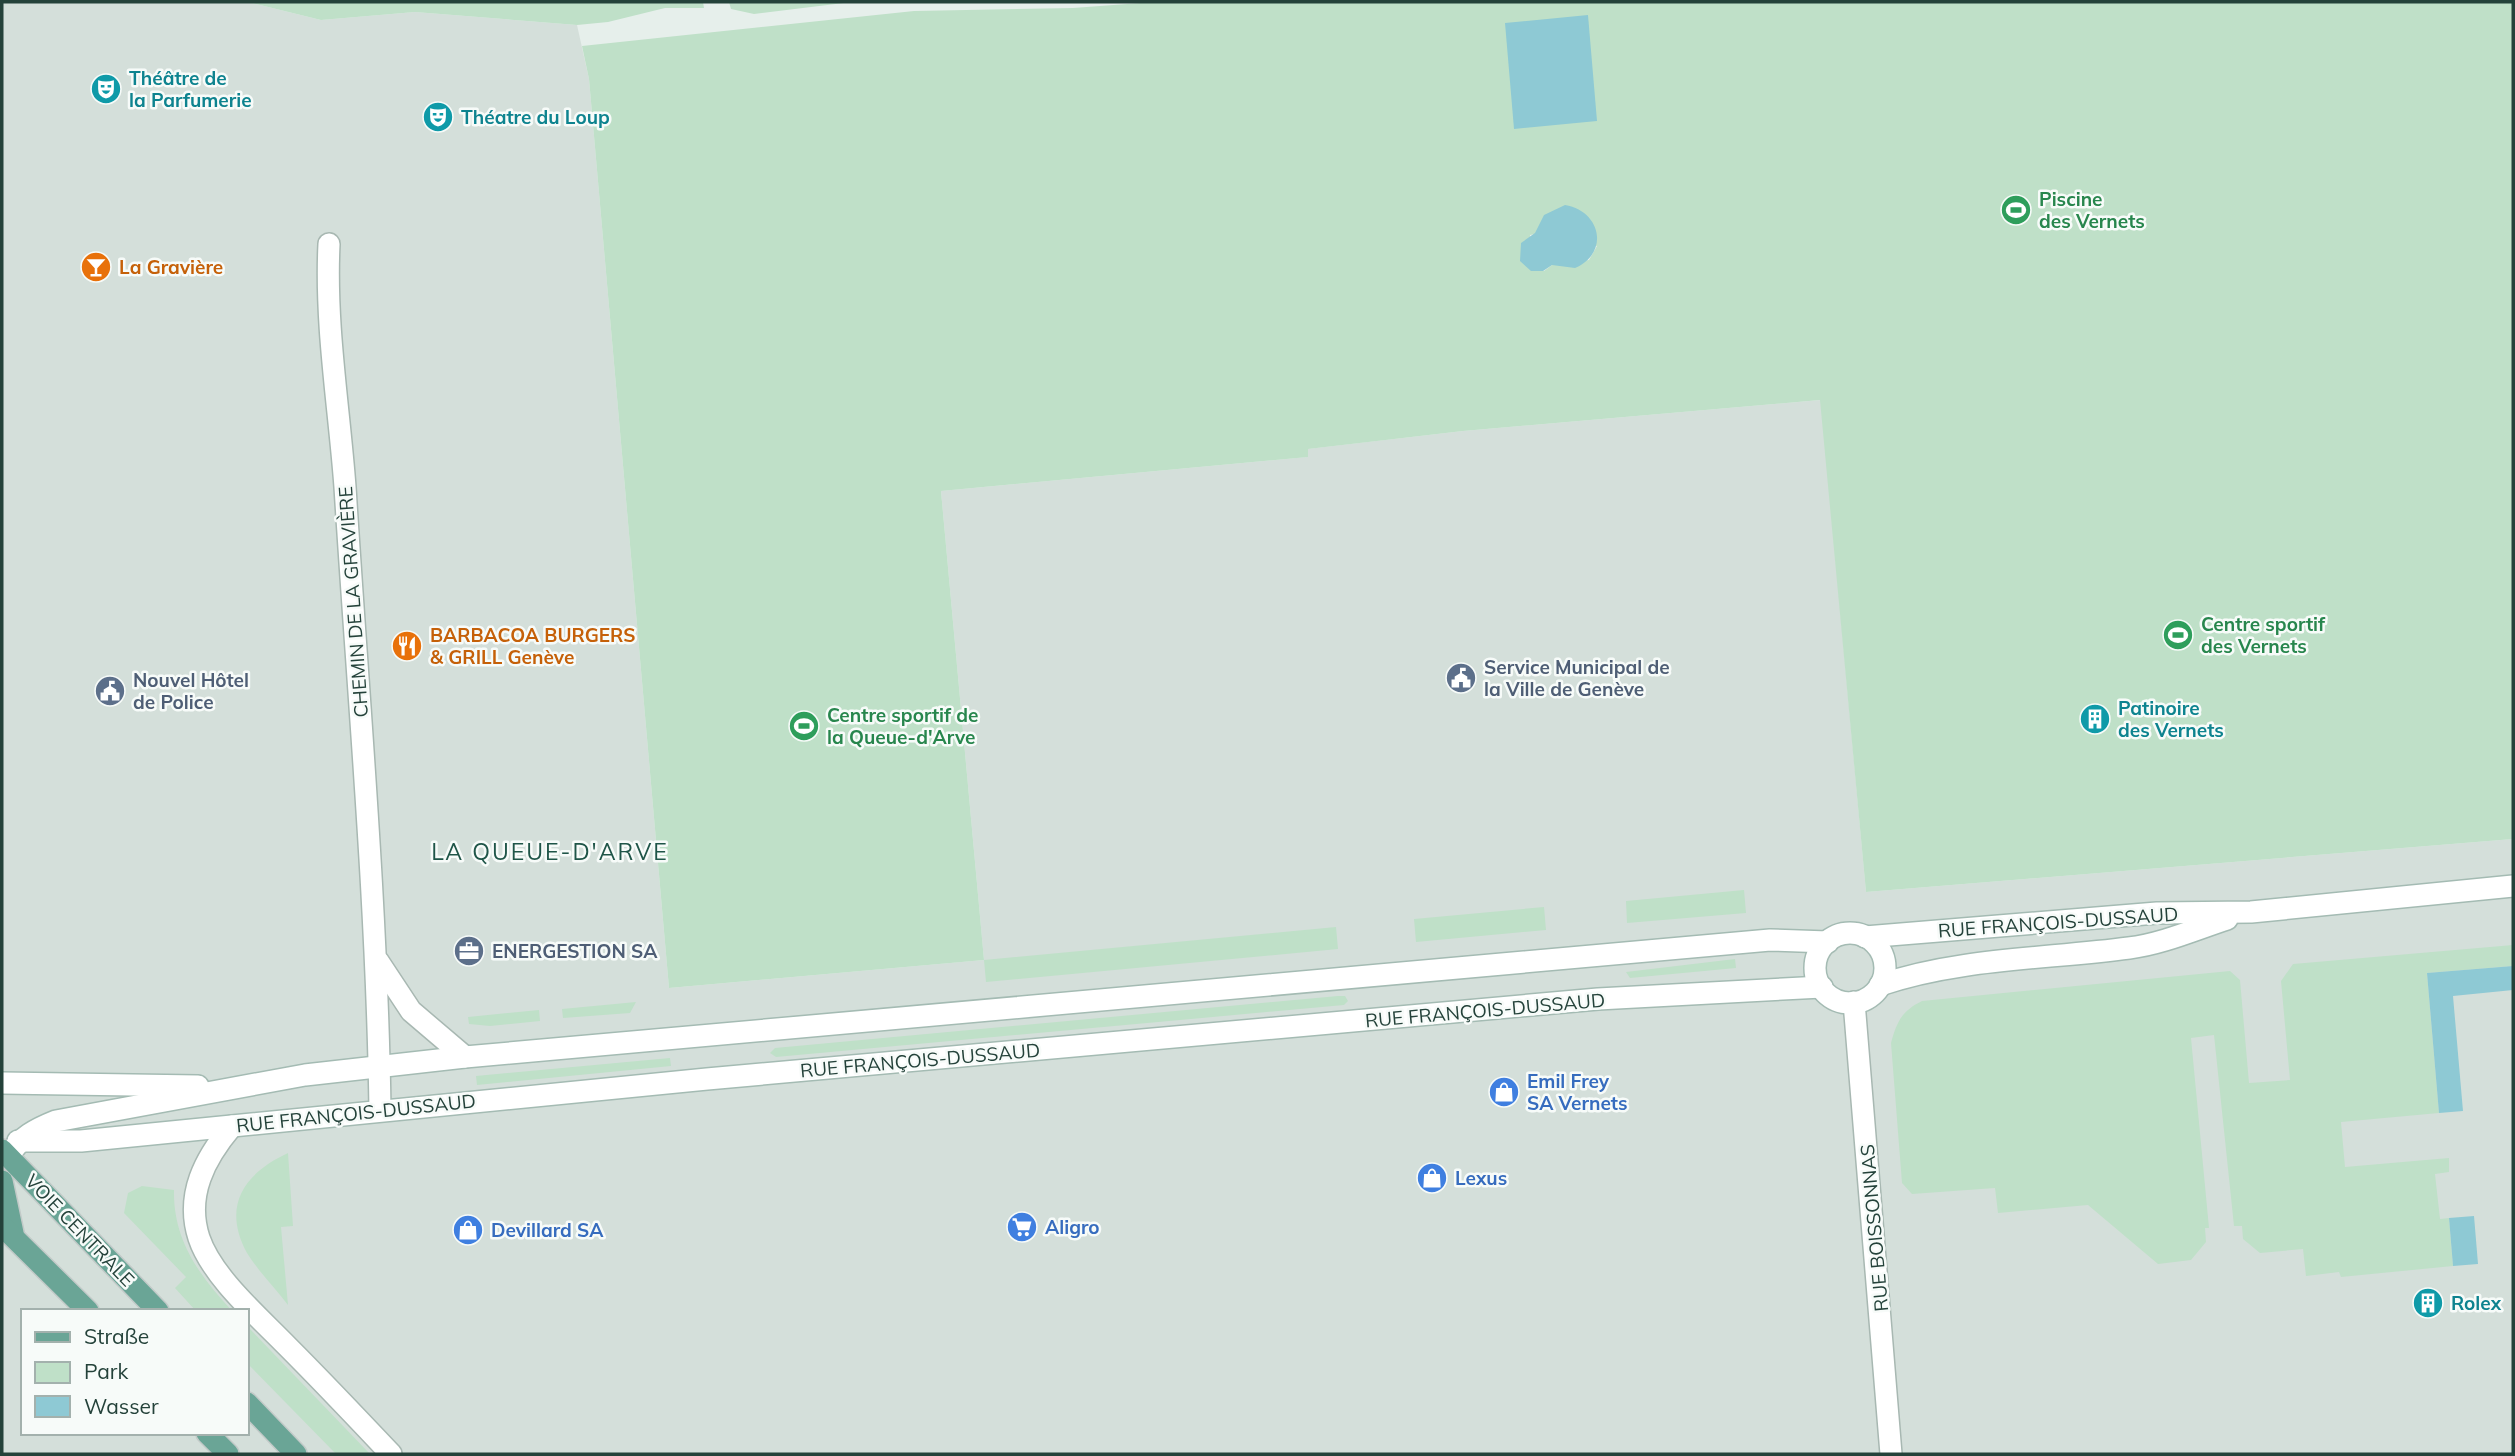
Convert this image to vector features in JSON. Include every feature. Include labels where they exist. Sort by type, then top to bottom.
[{"type":"main road","name":"CHEMIN DE LA GRAVIÈRE","points":[[329,244],[326,295],[342,448],[377,960],[380,1110]]},
{"type":"main road","name":"RUE FRANÇOIS-DUSSAUD","points":[[8,1147],[57,1121],[305,1075],[465,1057],[1770,940],[1828,942],[1850,933],[1865,937],[2157,913],[2251,912],[2513,886]]},
{"type":"main road","name":"RUE FRANÇOIS-DUSSAUD","points":[[8,1147],[380,1110],[1598,999],[1822,987],[1834,999],[1854,1002],[1868,998],[1880,985],[1909,975],[2133,948],[2251,912]]},
{"type":"main road","points":[[1865,937],[1879,948],[1884,958],[1885,970],[1880,985]]},
{"type":"main road","points":[[1822,987],[1815,970],[1817,959],[1828,942]]},
{"type":"main road","name":"CHEMIN DE LA GRAVIÈRE","points":[[377,960],[411,1011],[465,1057]]},
{"type":"main road","name":"RUE BOISSONNAS","points":[[1854,1002],[1891,1454]]},
{"type":"main road","name":"RUE FRANÇOIS-DUSSAUD","points":[[2,1083],[242,1087]]},
{"type":"main road","points":[[232,1126],[217,1143],[201,1171],[195,1202],[199,1237],[205,1252],[250,1308],[391,1454]]},
{"type":"main road","points":[[8,1147],[2,1179],[7,1230],[86,1309]]},
{"type":"main road","name":"VOIE CENTRALE","points":[[8,1147],[156,1309]]},
{"type":"main road","points":[[248,1404],[296,1454]]},
{"type":"main road","points":[[209,1435],[228,1454]]},
{"type":"shaded area","points":[[2,2],[248,2],[321,20],[415,12],[577,25],[589,79],[669,988],[984,960],[941,491],[1307,457],[1307,449],[1463,431],[1821,400],[1866,892],[2513,839],[2513,1454],[2,1454]]},
{"type":"green space","points":[[248,2],[703,2],[704,8],[665,8],[608,22],[577,25],[415,12],[321,20]]},
{"type":"green space","points":[[729,2],[852,2],[754,14],[731,9]]},
{"type":"green space","points":[[1154,2],[2513,2],[2513,839],[1866,892],[1820,400],[1463,431],[1308,449],[1308,457],[941,491],[984,960],[669,988],[589,79],[582,46],[914,11],[1073,8]],"holes":[[[1530,235],[1597,246],[1589,260],[1552,265],[1544,271],[1531,271]]]},
{"type":"green space","points":[[1744,890],[1746,913],[1627,923],[1626,901]]},
{"type":"green space","points":[[1544,907],[1546,930],[1416,942],[1414,919]]},
{"type":"green space","points":[[1336,927],[1338,949],[986,982],[984,960]]},
{"type":"green space","points":[[2513,945],[2513,966],[2427,973],[2439,1113],[2341,1122],[2345,1167],[2449,1158],[2449,1172],[2435,1174],[2440,1219],[2449,1218],[2453,1266],[2341,1277],[2339,1272],[2306,1276],[2303,1249],[2260,1253],[2243,1239],[2242,1226],[2234,1226],[2214,1035],[2191,1038],[2209,1228],[2205,1228],[2206,1242],[2191,1260],[2158,1264],[2088,1205],[1998,1213],[1995,1188],[1912,1194],[1902,1183],[1891,1043],[1901,1017],[1922,1001],[2230,971],[2240,980],[2249,1083],[2290,1080],[2281,981],[2293,964]]},
{"type":"green space","points":[[1735,959],[1736,968],[1630,978],[1626,972]]},
{"type":"green space","points":[[1345,996],[1348,1001],[1344,1005],[776,1057],[770,1053],[775,1048]]},
{"type":"green space","points":[[636,1002],[630,1013],[563,1018],[562,1009]]},
{"type":"green space","points":[[539,1010],[540,1021],[490,1026],[469,1024],[468,1017]]},
{"type":"green space","points":[[670,1058],[671,1066],[477,1085],[476,1076]]},
{"type":"green space","points":[[288,1153],[293,1226],[281,1227],[288,1305],[247,1253],[236,1220],[237,1206],[249,1181],[260,1170]]},
{"type":"green space","points":[[142,1186],[174,1190],[178,1225],[190,1256],[230,1309],[194,1309],[175,1288],[186,1277],[124,1213],[128,1193]]},
{"type":"green space","points":[[248,1327],[370,1454],[336,1454],[248,1364]]},
{"type":"water","points":[[1588,15],[1597,121],[1514,129],[1505,23]]},
{"type":"water","points":[[1565,205],[1587,215],[1593,224],[1597,243],[1593,253],[1575,268],[1552,265],[1543,271],[1531,271],[1520,261],[1521,243],[1535,233],[1544,215]]},
{"type":"water","points":[[2513,966],[2513,990],[2453,996],[2463,1111],[2439,1113],[2427,973]]},
{"type":"water","points":[[2474,1216],[2478,1264],[2453,1266],[2449,1218]]},
{"type":"place","name":"Théâtre de la Parfumerie","points":[[106,89]]},
{"type":"place","name":"Théatre du Loup","points":[[438,117]]},
{"type":"place","name":"Piscine des Vernets","points":[[2016,210]]},
{"type":"place","name":"La Gravière","points":[[96,267]]},
{"type":"place","name":"Centre sportif des Vernets","points":[[2178,635]]},
{"type":"place","name":"BARBACOA BURGERS & GRILL Genève","points":[[407,646]]},
{"type":"place","name":"Service Municipal de la Ville de Genève","points":[[1461,678]]},
{"type":"place","name":"Nouvel Hôtel de Police","points":[[110,691]]},
{"type":"place","name":"Patinoire des Vernets","points":[[2095,719]]},
{"type":"place","name":"Centre sportif de la Queue-d'Arve","points":[[804,726]]},
{"type":"place","name":"ENERGESTION SA","points":[[469,951]]},
{"type":"place","name":"Emil Frey SA Vernets","points":[[1504,1092]]},
{"type":"place","name":"Lexus","points":[[1432,1178]]},
{"type":"place","name":"Aligro","points":[[1022,1227]]},
{"type":"place","name":"Devillard SA","points":[[468,1230]]},
{"type":"place","name":"Rolex","points":[[2428,1303]]},
{"type":"district","name":"LA QUEUE-D'ARVE","points":[[550,851]]}]
